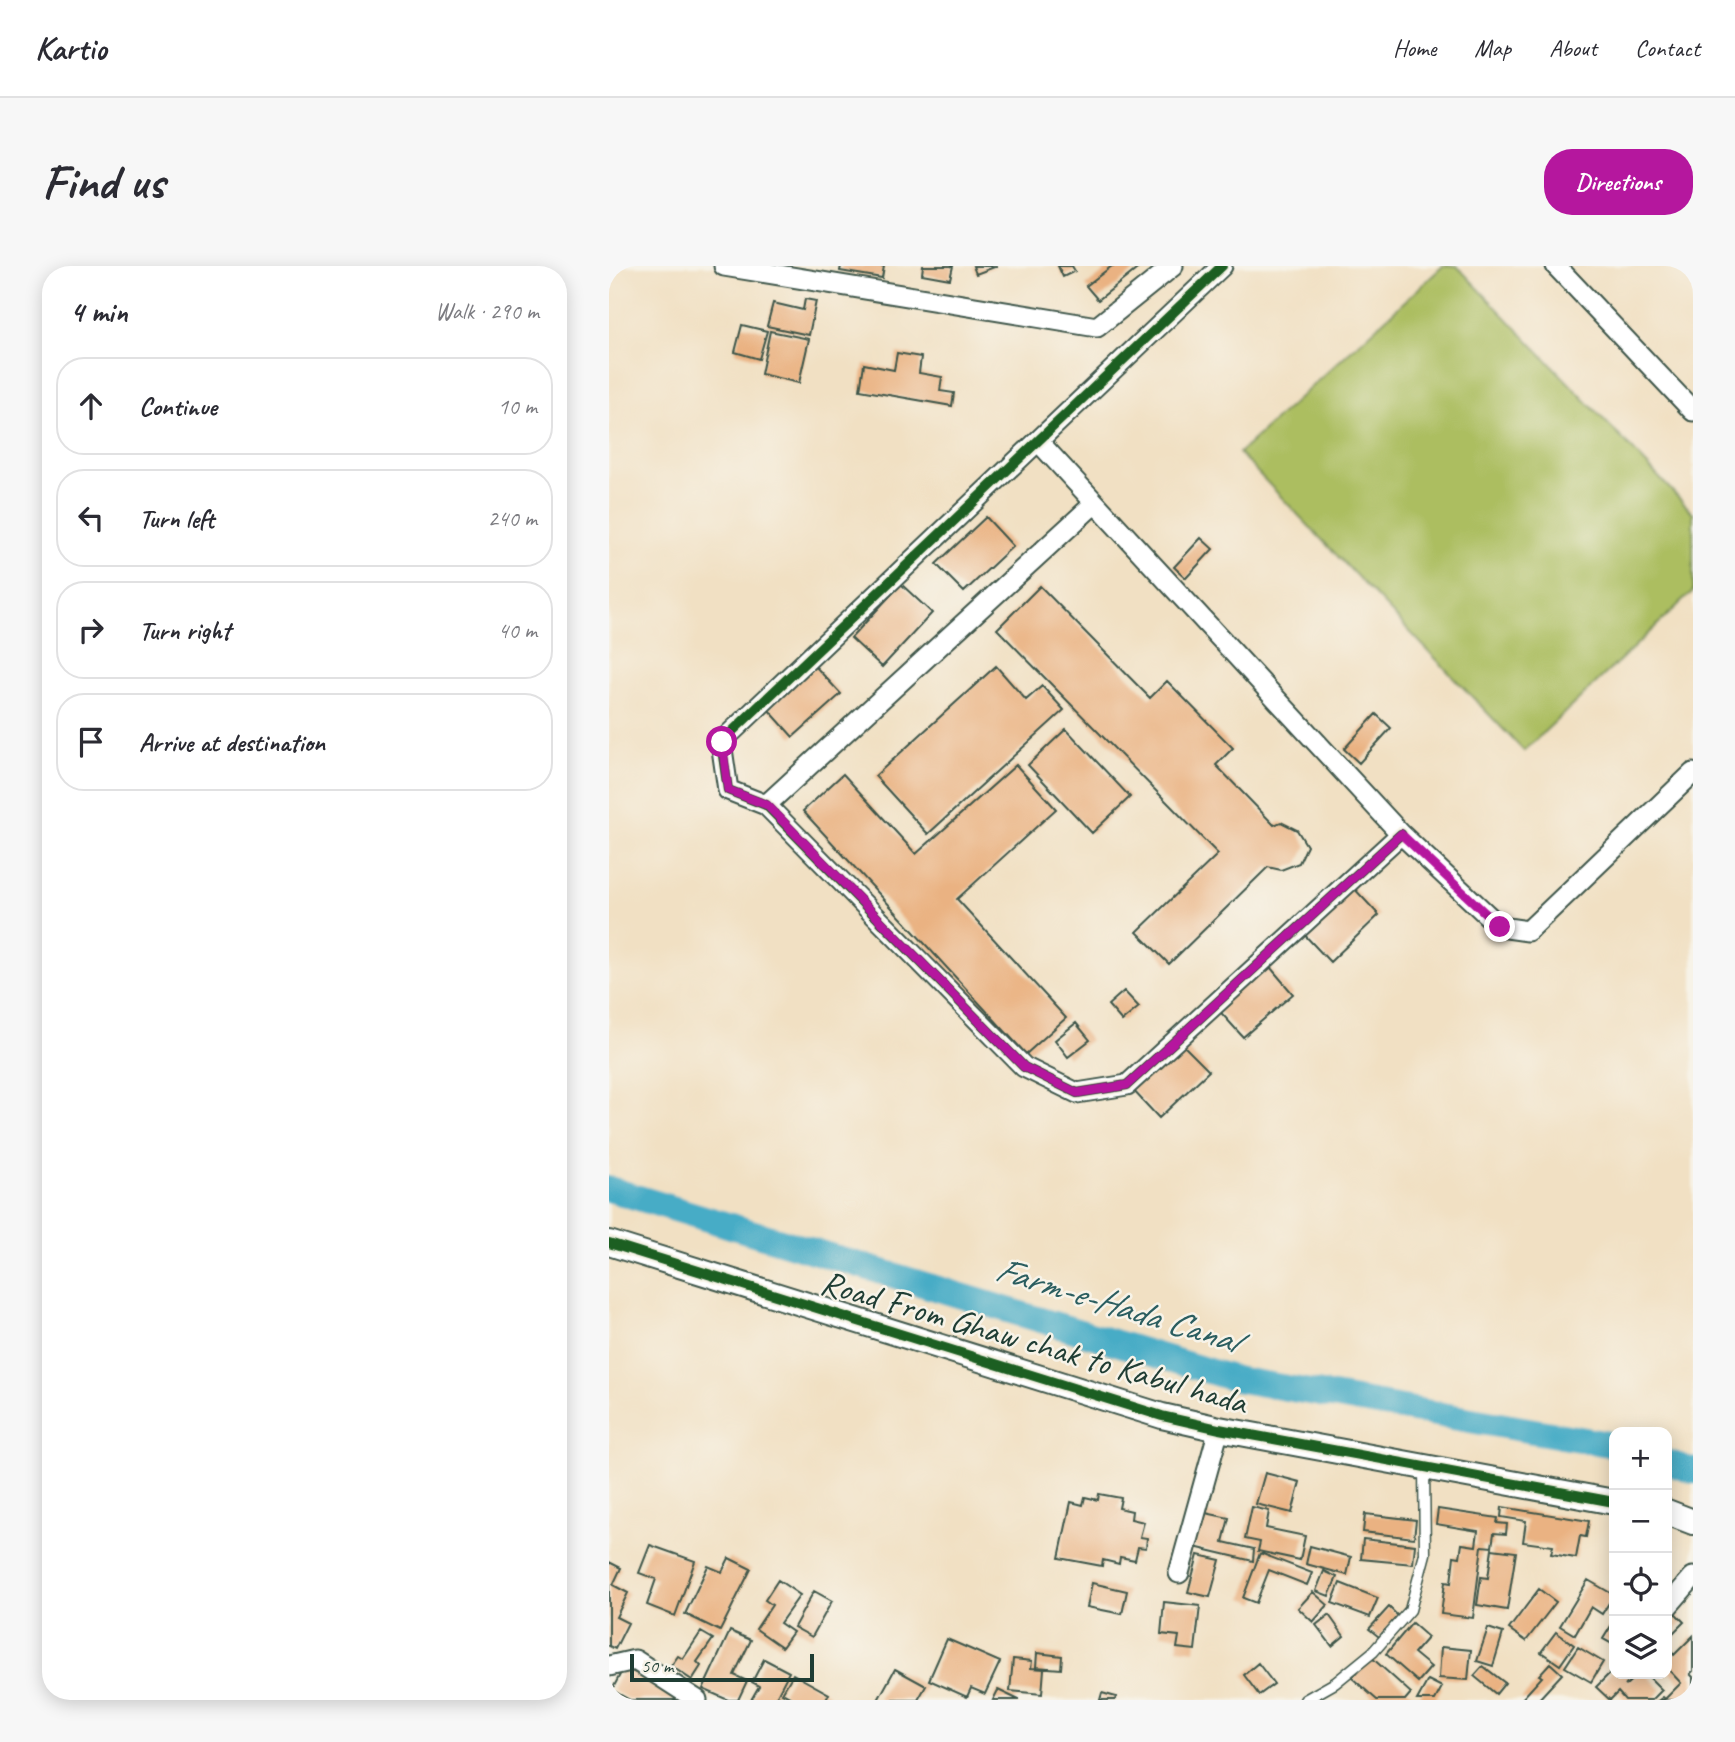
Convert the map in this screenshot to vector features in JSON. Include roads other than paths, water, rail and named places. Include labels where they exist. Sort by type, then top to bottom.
[{"type":"street","points":[[724,266],[1097,327],[1171,267]]},
{"type":"street","points":[[1222,266],[722,742],[728,790],[767,805],[1024,1067],[1077,1093],[1127,1085],[1401,834]]},
{"type":"street","points":[[1556,266],[1693,411]]},
{"type":"street","points":[[1038,441],[1401,834],[1500,927],[1528,931],[1693,773]]},
{"type":"street","points":[[767,805],[1095,503]]},
{"type":"street","name":"Road From Ghaw chak to Kabul hada","points":[[609,1243],[1027,1376],[1162,1416],[1219,1429],[1609,1501]]},
{"type":"street","points":[[1179,1573],[1219,1429]]},
{"type":"street","points":[[1672,1514],[1693,1522]]},
{"type":"street","points":[[1672,1601],[1693,1577]]},
{"type":"street","points":[[609,1666],[635,1660],[697,1700]]},
{"type":"lane","points":[[1305,1700],[1335,1683],[1373,1652],[1410,1610],[1425,1554],[1424,1467]]},
{"type":"waterway","name":"Farm-e-Hada Canal","points":[[609,1189],[1235,1379],[1609,1444]]},
{"type":"waterway","name":"Farm-e-Hada Canal","points":[[1672,1464],[1693,1471]]}]
